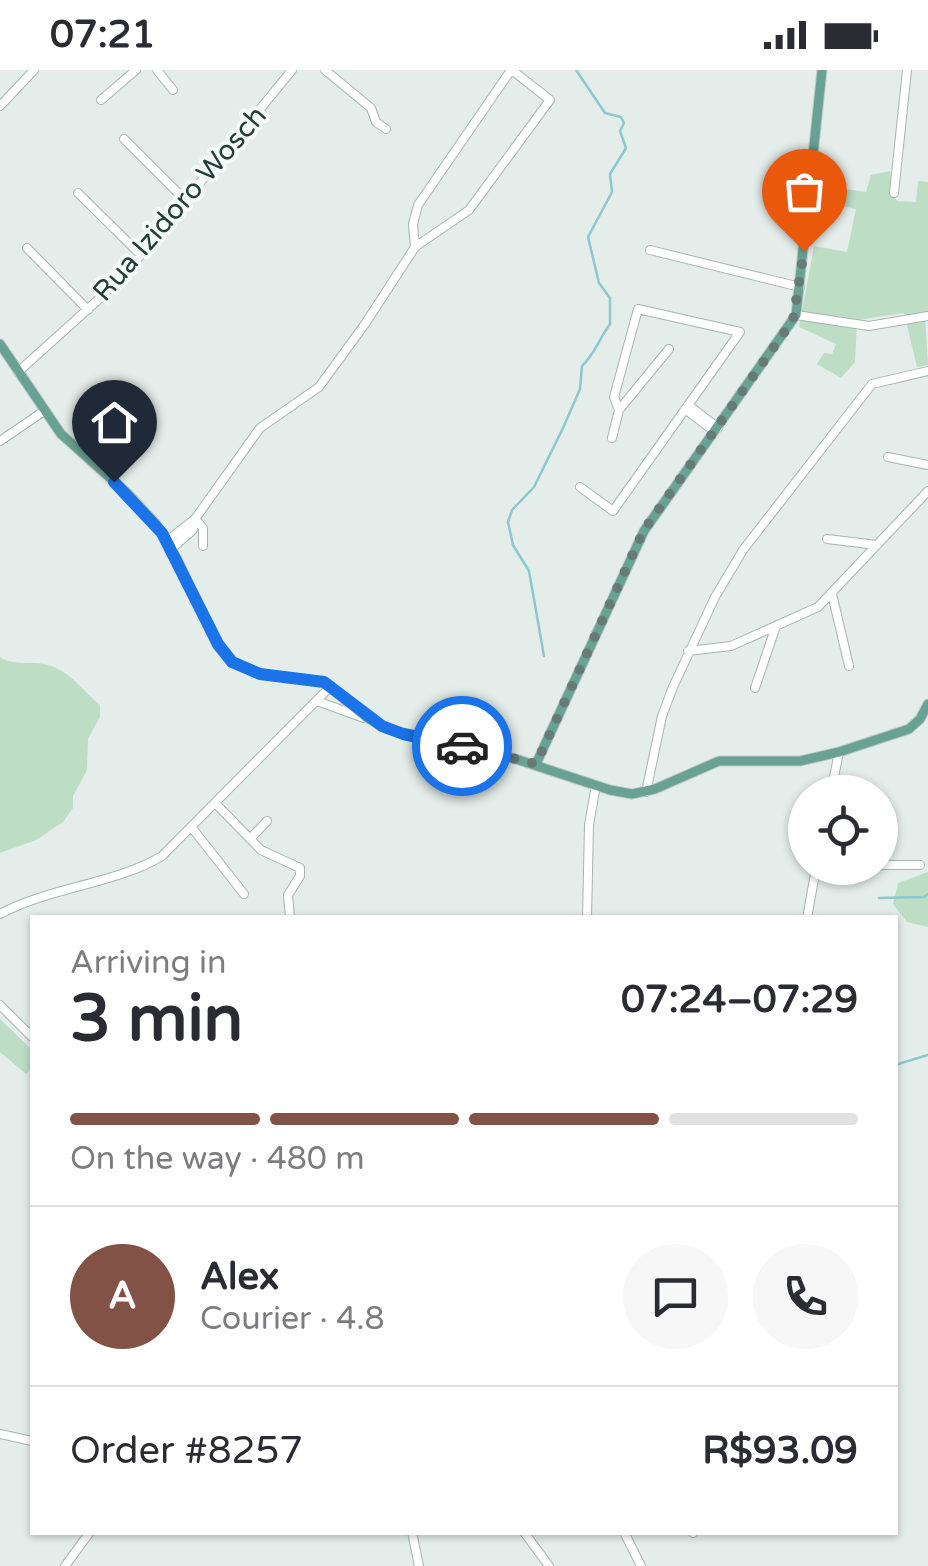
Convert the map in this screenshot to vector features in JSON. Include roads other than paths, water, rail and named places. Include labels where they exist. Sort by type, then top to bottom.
[{"type":"main road","points":[[536,764],[637,543],[796,314],[822,70]]},
{"type":"main road","points":[[0,344],[68,441],[137,503],[169,545],[218,644],[232,662],[249,672],[315,680],[331,686],[374,722],[403,734],[536,764],[625,794],[646,792],[710,763],[800,761],[840,752],[909,729],[928,704]]},
{"type":"street","points":[[2,100],[34,70]]},
{"type":"street","points":[[101,100],[136,70]]},
{"type":"street","points":[[158,70],[173,90]]},
{"type":"street","name":"Rua Izidoro Wosch","points":[[18,372],[88,310],[141,255],[292,70]]},
{"type":"street","points":[[325,70],[371,108],[376,122],[386,129]]},
{"type":"street","points":[[169,545],[194,530],[195,519],[260,428],[311,395],[324,381],[415,246],[469,210],[550,100],[512,70],[418,205],[413,224],[415,246]]},
{"type":"street","points":[[894,192],[907,70]]},
{"type":"street","points":[[124,139],[186,200]]},
{"type":"street","points":[[78,193],[141,255]]},
{"type":"street","points":[[28,248],[88,310]]},
{"type":"street","points":[[650,250],[800,287]]},
{"type":"street","points":[[580,487],[613,511],[740,332],[638,308],[614,397],[619,410]]},
{"type":"street","points":[[796,314],[869,326],[928,316]]},
{"type":"street","points":[[612,438],[619,410],[669,349]]},
{"type":"street","points":[[646,792],[662,716],[688,651],[743,550],[868,388],[883,380],[928,371]]},
{"type":"street","points":[[687,407],[716,430]]},
{"type":"street","points":[[0,441],[44,411]]},
{"type":"street","points":[[888,457],[928,465]]},
{"type":"street","points":[[688,651],[731,646],[813,610],[928,491]]},
{"type":"street","points":[[195,519],[203,528],[203,546]]},
{"type":"street","points":[[826,539],[877,545]]},
{"type":"street","points":[[832,594],[848,666]]},
{"type":"street","points":[[755,688],[776,626]]},
{"type":"street","points":[[0,914],[30,900],[156,860],[331,686]]},
{"type":"street","points":[[316,701],[374,722]]},
{"type":"street","points":[[835,775],[840,752]]},
{"type":"street","points":[[587,915],[589,825],[596,785]]},
{"type":"street","points":[[215,803],[266,853],[300,868],[300,876],[287,899],[290,915]]},
{"type":"street","points":[[250,839],[266,821]]},
{"type":"street","points":[[192,828],[244,894]]},
{"type":"street","points":[[898,865],[920,864]]},
{"type":"street","points":[[808,915],[813,885]]},
{"type":"street","points":[[0,1005],[30,1035]]},
{"type":"street","points":[[0,1434],[30,1441]]},
{"type":"street","points":[[65,1566],[88,1535]]},
{"type":"street","points":[[413,1535],[419,1566]]},
{"type":"street","points":[[526,1535],[549,1566]]},
{"type":"street","points":[[626,1535],[641,1566]]},
{"type":"waterway","points":[[544,656],[529,571],[513,545],[508,522],[512,510],[534,487],[580,389],[582,366],[610,324],[610,298],[599,283],[588,237],[612,192],[610,174],[626,148],[620,131],[624,123],[621,117],[605,113],[576,70]]},
{"type":"waterway","points":[[879,898],[928,894]]},
{"type":"waterway","points":[[898,1064],[928,1055]]}]
